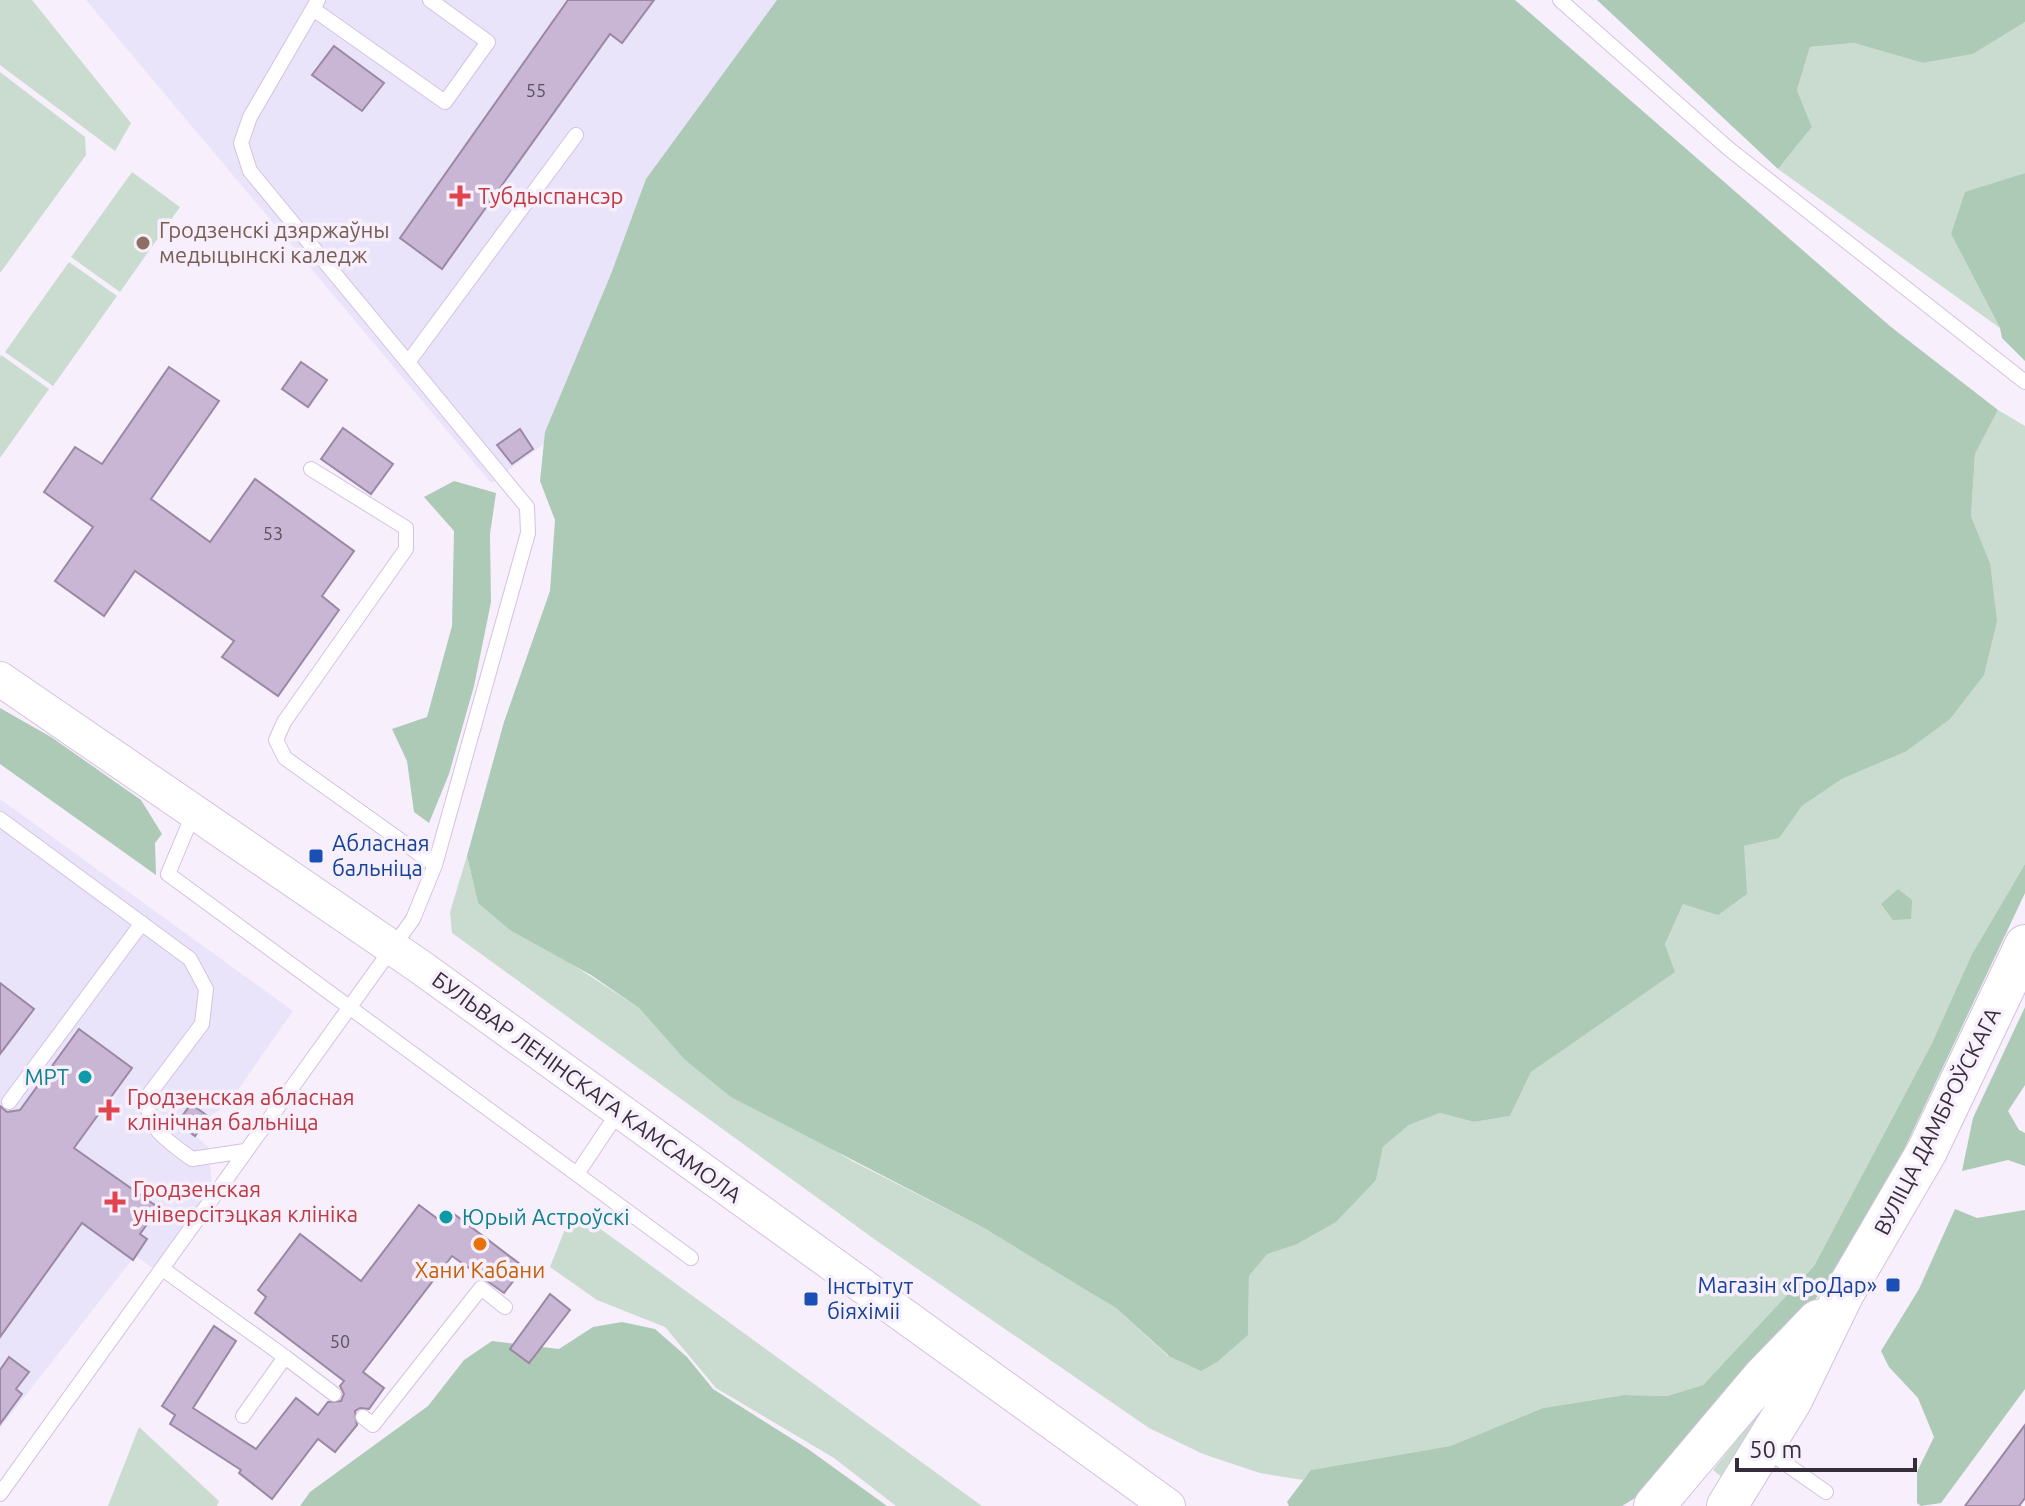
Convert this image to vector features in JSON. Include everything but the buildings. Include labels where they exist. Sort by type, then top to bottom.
[{"type":"main road","name":"ВУЛІЦА ДАМБРОЎСКАГА","points":[[1654,1506],[1775,1391],[1843,1295],[1927,1151],[2025,945]]},
{"type":"main road","name":"ВУЛІЦА ДАМБРОЎСКАГА","points":[[1727,1506],[1762,1448],[1775,1391]]},
{"type":"street","name":"БУЛЬВАР ЛЕНІНСКАГА КАМСАМОЛА","points":[[0,679],[393,948],[1168,1506]]},
{"type":"lane","points":[[0,1494],[164,1270],[348,1006],[393,948],[413,919],[435,865],[528,533],[527,507],[250,171],[241,143],[250,117],[315,5],[445,102],[488,42],[430,0]]},
{"type":"lane","points":[[1560,0],[1729,149],[2025,382]]},
{"type":"lane","points":[[409,361],[576,135]]},
{"type":"lane","points":[[311,469],[406,528],[406,549],[284,722],[276,740],[285,758],[435,865]]},
{"type":"lane","points":[[194,812],[168,874],[691,1258]]},
{"type":"lane","points":[[0,819],[190,959],[206,989],[202,1024],[147,1097],[146,1112],[154,1129],[192,1159],[245,1151]]},
{"type":"lane","points":[[9,1102],[142,923]]},
{"type":"lane","points":[[577,1174],[620,1110]]},
{"type":"lane","points":[[164,1270],[334,1394]]},
{"type":"lane","points":[[363,1417],[373,1425],[481,1288],[505,1307]]},
{"type":"lane","points":[[243,1416],[285,1357]]},
{"type":"lane","points":[[1762,1448],[1826,1492]]},
{"type":"shaded area","points":[[86,0],[993,0],[564,429],[491,483]]},
{"type":"shaded area","name":"Гродзенская абласная клінічная бальніца","points":[[0,799],[293,1011],[228,1104],[209,1117],[195,1135],[208,1147],[212,1186],[153,1268],[135,1256],[0,1428]]},
{"type":"green space","points":[[0,0],[32,0],[131,123],[115,151],[0,65]]},
{"type":"green space","points":[[777,0],[1515,0],[1891,327],[1998,410],[1975,454],[1971,516],[1990,563],[1997,621],[1984,675],[1950,719],[1905,752],[1842,779],[1802,806],[1779,838],[1744,846],[1747,894],[1718,915],[1683,904],[1665,945],[1675,972],[1531,1072],[1510,1116],[1474,1122],[1440,1113],[1409,1125],[1383,1147],[1376,1180],[1336,1222],[1295,1245],[1267,1254],[1249,1276],[1248,1335],[1217,1362],[1201,1371],[1169,1356],[1116,1308],[984,1228],[731,1097],[684,1059],[639,1008],[591,975],[510,930],[478,903],[467,856],[504,722],[550,591],[555,520],[540,481],[545,432],[611,274],[646,179]]},
{"type":"green space","points":[[1597,0],[2025,0],[2025,22],[1973,54],[1923,63],[1854,43],[1810,47],[1797,90],[1812,127],[1778,169]]},
{"type":"green space","points":[[2025,22],[2025,173],[1966,193],[1951,234],[2000,328],[1778,169],[1812,127],[1797,90],[1810,47],[1854,43],[1923,63],[1973,54]]},
{"type":"green space","points":[[0,72],[85,137],[86,155],[0,273]]},
{"type":"green space","points":[[132,172],[180,207],[120,292],[71,257]]},
{"type":"green space","points":[[2025,173],[2025,361],[2002,338],[2000,328],[1951,234],[1965,192]]},
{"type":"green space","points":[[69,262],[117,296],[53,386],[5,352]]},
{"type":"green space","points":[[0,357],[49,389],[0,458]]},
{"type":"green space","points":[[1998,410],[2025,426],[2025,864],[1972,954],[1931,1045],[1814,1266],[1703,1385],[1667,1396],[1624,1395],[1543,1408],[1450,1446],[1312,1470],[1303,1480],[1260,1473],[1203,1454],[1149,1428],[877,1241],[452,933],[450,912],[467,856],[478,903],[639,1008],[684,1059],[852,1161],[984,1228],[1064,1275],[1116,1308],[1168,1356],[1248,1335],[1249,1276],[1266,1254],[1295,1245],[1376,1180],[1383,1147],[1409,1125],[1440,1113],[1474,1122],[1510,1116],[1531,1072],[1594,1026],[1665,946],[1683,904],[1744,846],[1778,838],[1802,806],[1842,779],[1905,752],[1990,563],[1971,516],[1975,454]]},
{"type":"green space","points":[[454,481],[496,493],[490,534],[491,602],[474,686],[449,774],[429,823],[414,812],[407,761],[392,729],[427,717],[452,626],[454,531],[424,497]]},
{"type":"green space","points":[[0,708],[51,737],[141,800],[162,834],[155,843],[156,875],[0,764]]},
{"type":"green space","points":[[2025,864],[2025,893],[1892,1175],[1829,1283],[1698,1437],[1635,1498],[1622,1506],[1289,1506],[1287,1502],[1311,1470],[1450,1446],[1543,1408],[1624,1395],[1667,1396],[1703,1385],[1814,1266],[1931,1045],[1972,954]]},
{"type":"green space","points":[[1898,889],[1912,900],[1911,919],[1893,920],[1881,904]]},
{"type":"green space","points":[[2025,1007],[2025,1085],[2008,1111],[2019,1130],[2025,1133],[2025,1166],[2008,1160],[1962,1171],[1973,1118]]},
{"type":"green space","points":[[573,1209],[982,1506],[896,1506],[834,1458],[716,1388],[665,1327],[597,1300],[550,1267]]},
{"type":"green space","points":[[1955,1209],[1977,1218],[2025,1210],[2025,1389],[1941,1503],[1921,1506],[1917,1503],[1917,1472],[1934,1437],[1918,1398],[1889,1367],[1881,1351],[1919,1289]]},
{"type":"green space","points":[[622,1322],[655,1329],[687,1357],[713,1389],[808,1449],[887,1506],[300,1506],[310,1492],[428,1406],[464,1360],[492,1341],[559,1349],[593,1327]]},
{"type":"green space","points":[[1774,1393],[1723,1478],[1713,1470]]},
{"type":"green space","points":[[139,1427],[219,1501],[217,1506],[108,1506]]},
{"type":"place","name":"Тубдыспансэр","points":[[460,196]]},
{"type":"place","name":"Гродзенскі дзяржаўны медыцынскі каледж","points":[[143,243]]},
{"type":"place","name":"Абласная бальніца","points":[[316,856]]},
{"type":"place","name":"МРТ","points":[[85,1077]]},
{"type":"place","name":"Гродзенская абласная клінічная бальніца","points":[[109,1110]]},
{"type":"place","name":"Гродзенская універсітэцкая клініка","points":[[115,1202]]},
{"type":"place","name":"Юрый Астроўскі","points":[[446,1217]]},
{"type":"place","name":"Хани Кабани","points":[[480,1244]]},
{"type":"place","name":"Магазін «ГроДар»","points":[[1893,1285]]},
{"type":"place","name":"Інстытут біяхіміі","points":[[811,1299]]}]
